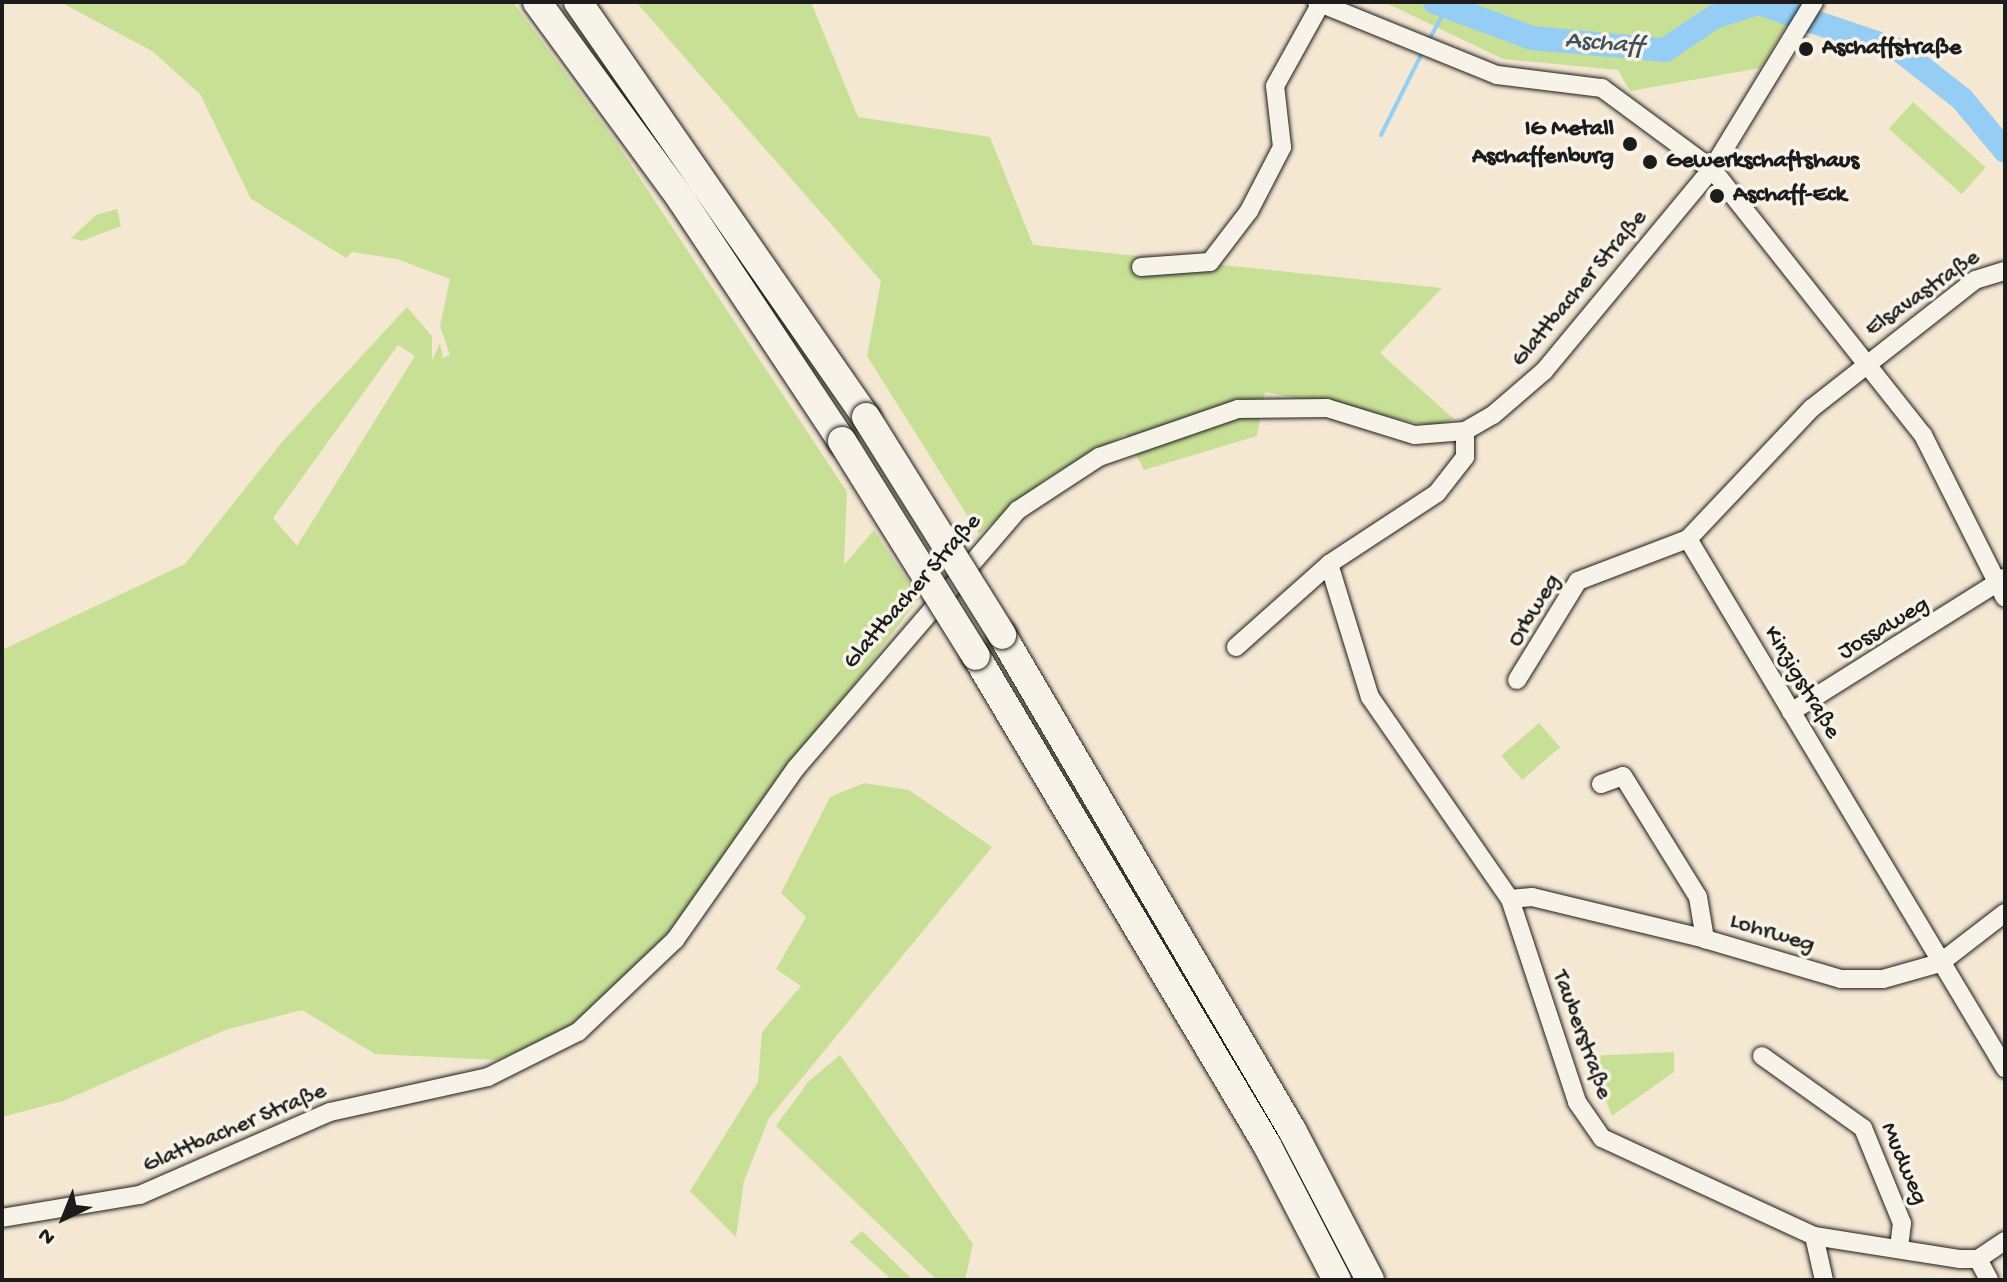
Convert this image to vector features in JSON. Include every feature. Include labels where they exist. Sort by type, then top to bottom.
[{"type":"highway","points":[[537,2],[681,199],[842,441],[976,656],[1251,1118],[1337,1280]]},
{"type":"highway","points":[[578,2],[866,417],[1002,635],[1254,1063],[1370,1280]]},
{"type":"street","name":"Glattbacher Straße","points":[[2,1218],[140,1195],[330,1112],[488,1077],[578,1032],[675,940],[796,768],[989,537],[1099,457],[1238,409],[1292,405],[1415,435],[1465,431],[1536,379],[1712,169],[1814,2]]},
{"type":"street","points":[[1141,267],[1210,262],[1249,211],[1282,147],[1275,86],[1319,3],[1497,75],[1602,88],[1712,169],[1869,361],[1923,435],[2003,586]]},
{"type":"street","name":"Elsavastraße","points":[[1869,361],[1975,280],[2005,271]]},
{"type":"street","points":[[1688,539],[1801,419],[1869,361]]},
{"type":"street","points":[[1236,647],[1329,564],[1437,493],[1465,457],[1465,431]]},
{"type":"street","name":"Orbweg","points":[[1517,680],[1578,581],[1688,539]]},
{"type":"street","name":"Kinzigstraße","points":[[1688,539],[2005,1068]]},
{"type":"street","name":"Tauberstraße","points":[[1329,564],[1375,707],[1510,899],[1587,1122],[1619,1149],[1814,1236],[1978,1259]]},
{"type":"street","name":"Jossaweg","points":[[1791,712],[2003,586]]},
{"type":"street","points":[[1601,784],[1623,776],[1698,897],[1705,939]]},
{"type":"street","name":"Lohrweg","points":[[1510,899],[1532,897],[1705,939],[1841,979],[1883,979],[1940,963],[2005,913]]},
{"type":"street","name":"Mudweg","points":[[1762,1056],[1863,1128],[1902,1223],[1899,1248]]},
{"type":"street","points":[[1814,1236],[1824,1280]]},
{"type":"street","points":[[1989,1280],[1978,1259],[2005,1241]]},
{"type":"green space","points":[[60,2],[513,2],[616,142],[847,492],[844,565],[874,530],[919,598],[624,991],[565,1030],[497,1060],[375,1054],[302,1010],[225,1030],[63,1101],[2,1117],[2,650],[185,564],[282,442],[407,307],[432,336],[432,360],[440,343],[443,358],[450,355],[440,326],[450,279],[397,259],[352,252],[346,258],[251,199],[200,94],[152,51]],"holes":[[[398,345],[415,356],[297,546],[273,518]]]},
{"type":"green space","points":[[636,2],[811,2],[858,117],[990,137],[1033,245],[1442,288],[1380,353],[1454,419],[1433,426],[1265,392],[1257,436],[1144,470],[1126,434],[1048,477],[979,534],[867,356],[881,281]]},
{"type":"green space","points":[[1384,2],[1800,4],[1760,68],[1630,91],[1618,70],[1503,59]]},
{"type":"green space","points":[[1913,102],[1986,168],[1962,194],[1889,129]]},
{"type":"green space","points":[[117,209],[121,226],[82,241],[71,238],[96,215]]},
{"type":"green space","points":[[1539,723],[1560,747],[1522,780],[1501,756]]},
{"type":"green space","points":[[864,783],[909,790],[992,847],[769,1118],[744,1181],[736,1237],[690,1191],[758,1082],[762,1032],[801,986],[776,969],[806,917],[781,893],[830,797]]},
{"type":"green space","points":[[1674,1052],[1674,1072],[1612,1116],[1588,1056]]},
{"type":"green space","points":[[840,1055],[973,1244],[965,1280],[937,1280],[776,1126],[808,1082]]},
{"type":"green space","points":[[862,1231],[913,1280],[892,1280],[850,1242]]},
{"type":"waterway","name":"Aschaff","points":[[1435,2],[1532,38],[1665,50],[1714,17],[1758,3],[1901,51],[1962,99],[2005,151]]},
{"type":"waterway","points":[[1429,40],[1447,6]]},
{"type":"waterway","points":[[1381,135],[1423,51]]},
{"type":"place","name":"Aschaffstraße","points":[[1806,49]]},
{"type":"place","name":"IG Metall Aschaffenburg","points":[[1630,144]]},
{"type":"place","name":"Gewerkschaftshaus","points":[[1650,162]]},
{"type":"place","name":"Aschaff-Eck","points":[[1717,196]]}]
